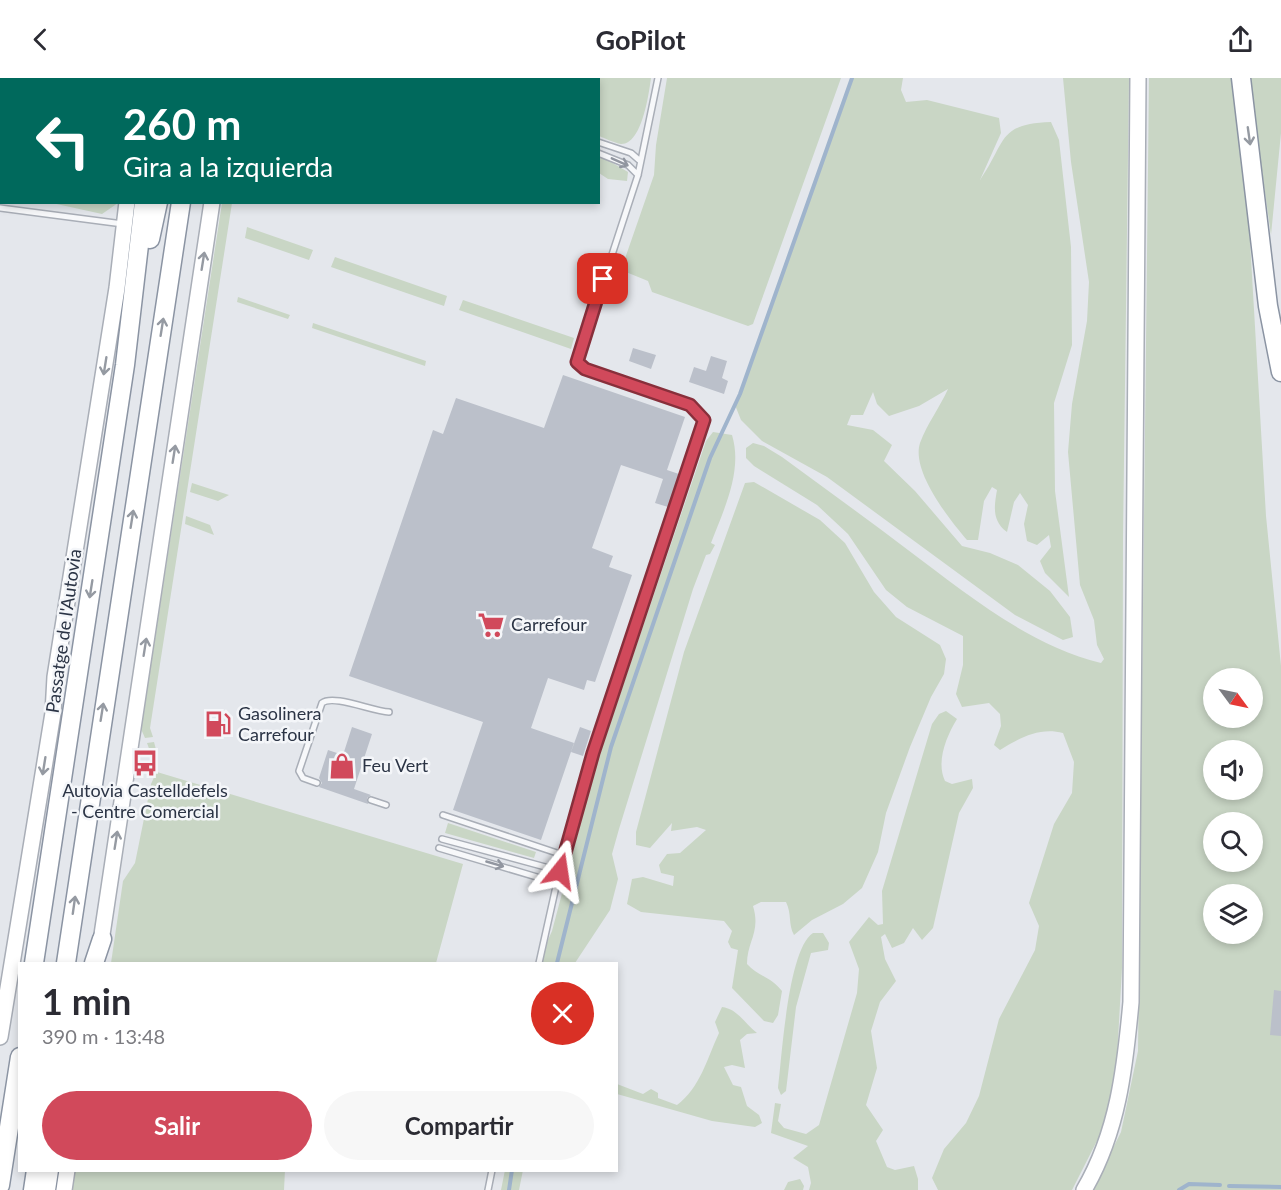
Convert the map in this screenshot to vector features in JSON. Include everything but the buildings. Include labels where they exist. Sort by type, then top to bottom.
[{"type":"highway","points":[[1241,78],[1268,306],[1281,372]]},
{"type":"highway","points":[[34,962],[125,365],[144,204]]},
{"type":"highway","points":[[125,365],[158,204]]},
{"type":"highway","points":[[66,962],[181,204]]},
{"type":"highway","points":[[96,962],[102,939]]},
{"type":"highway","points":[[0,1185],[18,1070]]},
{"type":"highway","points":[[33,1190],[36,1172]]},
{"type":"highway","points":[[46,1190],[49,1172]]},
{"type":"street","points":[[1084,1190],[1106,1145],[1116,1111],[1127,1052],[1131,1002],[1138,78]]},
{"type":"street","name":"Passatge de l'Autovia","points":[[0,1037],[44,770],[55,677],[114,311],[127,204]]},
{"type":"street","points":[[102,939],[212,204]]},
{"type":"street","points":[[63,1190],[67,1172]]},
{"type":"lane","points":[[539,962],[563,855],[593,753],[704,420],[690,405],[585,369],[577,362],[638,175],[639,160],[658,78]]},
{"type":"lane","points":[[600,143],[631,153],[639,160]]},
{"type":"lane","points":[[600,154],[628,165],[638,175]]},
{"type":"lane","points":[[0,208],[125,225]]},
{"type":"lane","points":[[317,783],[303,778],[298,771],[322,703],[332,699],[363,709],[389,712]]},
{"type":"lane","points":[[371,800],[386,806]]},
{"type":"lane","points":[[443,815],[563,855]]},
{"type":"lane","points":[[442,839],[560,871]]},
{"type":"lane","points":[[439,848],[557,883]]},
{"type":"lane","points":[[488,1190],[492,1172]]},
{"type":"green space","points":[[600,78],[651,78],[639,128],[628,142],[621,144],[600,136]]},
{"type":"green space","points":[[667,78],[841,78],[753,324],[748,326],[652,292],[648,281],[621,270],[654,175],[656,145]]},
{"type":"green space","points":[[852,78],[903,78],[901,90],[906,102],[927,100],[999,118],[1001,133],[980,180],[1005,137],[1021,126],[1051,122],[1059,140],[1071,247],[1072,345],[1054,403],[1055,491],[1069,597],[1045,573],[1040,561],[1051,547],[1049,535],[1037,545],[1027,541],[1024,524],[1028,505],[1020,493],[1014,502],[1007,532],[996,518],[997,490],[992,487],[984,501],[978,540],[967,540],[933,494],[921,467],[920,443],[948,389],[919,406],[889,416],[877,404],[873,392],[863,415],[851,415],[847,425],[873,430],[892,445],[884,461],[915,491],[962,546],[990,553],[1018,565],[1050,591],[1070,617],[1073,637],[1063,640],[1015,615],[827,477],[762,441],[741,420],[735,405]]},
{"type":"green space","points":[[1063,78],[1129,78],[1123,538],[1122,968],[1117,1058],[1111,1098],[1103,1129],[1072,1190],[938,1190],[932,1178],[944,1149],[966,1123],[979,1096],[999,1019],[1035,950],[1039,926],[1029,903],[1054,824],[1072,793],[1074,762],[1063,733],[1046,731],[1038,733],[1022,738],[1000,750],[994,745],[1001,726],[1000,714],[989,703],[962,707],[956,694],[963,665],[963,636],[907,607],[886,590],[848,534],[817,505],[754,466],[746,458],[746,448],[753,443],[764,446],[782,457],[976,600],[1023,631],[1074,655],[1101,663],[1104,659],[1097,645],[1094,620],[1080,585],[1068,452],[1072,404],[1087,321],[1089,282],[1071,162]]},
{"type":"green space","points":[[1149,78],[1232,78],[1246,172],[1266,516],[1281,666],[1281,1190],[1092,1190],[1121,1132],[1138,1051]]},
{"type":"green space","points":[[1249,78],[1281,78],[1281,133],[1271,235]]},
{"type":"green space","points":[[600,156],[628,172],[627,181],[608,179],[600,174]]},
{"type":"green space","points":[[57,204],[117,204],[102,214]]},
{"type":"green space","points":[[222,204],[232,204],[150,728],[153,737],[145,738],[141,729]]},
{"type":"green space","points":[[247,227],[313,250],[309,260],[245,238]]},
{"type":"green space","points":[[335,257],[447,296],[444,306],[331,267]]},
{"type":"green space","points":[[238,297],[290,315],[288,319],[237,302]]},
{"type":"green space","points":[[463,300],[574,338],[571,349],[459,310]]},
{"type":"green space","points":[[313,323],[426,361],[425,366],[312,328]]},
{"type":"green space","points":[[713,432],[732,435],[735,449],[734,476],[711,543],[715,545],[710,554],[706,555],[693,589],[619,829],[612,854],[618,879],[610,910],[576,962],[543,962],[543,951],[552,931],[596,765],[706,441]]},
{"type":"green space","points":[[754,482],[820,520],[845,543],[874,592],[896,617],[940,645],[946,659],[944,674],[931,697],[910,747],[886,813],[878,852],[862,888],[843,904],[812,920],[794,935],[786,902],[761,902],[753,906],[755,930],[747,964],[782,991],[778,1015],[773,1023],[764,1021],[732,988],[738,950],[731,948],[728,942],[732,931],[724,921],[641,912],[627,904],[632,879],[643,877],[673,886],[674,876],[661,873],[659,865],[667,854],[680,853],[706,830],[697,827],[671,831],[672,823],[650,848],[636,845],[636,832],[684,652],[745,483]]},
{"type":"green space","points":[[192,483],[229,495],[218,501],[190,492]]},
{"type":"green space","points":[[186,516],[210,525],[214,535],[185,524]]},
{"type":"green space","points":[[946,711],[957,719],[944,750],[942,774],[945,781],[952,784],[972,779],[973,788],[959,813],[933,928],[922,940],[913,928],[904,943],[892,948],[885,934],[881,937],[885,959],[896,981],[880,1002],[871,1031],[877,1068],[866,1105],[883,1130],[876,1141],[887,1167],[895,1170],[914,1166],[918,1179],[918,1190],[809,1190],[811,1183],[808,1167],[793,1158],[808,1146],[771,1133],[775,1103],[781,1104],[778,1121],[784,1128],[806,1134],[819,1125],[857,993],[859,969],[849,942],[869,917],[878,925],[883,924],[882,891],[932,724],[939,714]]},
{"type":"green space","points":[[154,742],[158,757],[157,772],[463,864],[436,962],[111,962],[123,881],[135,863],[151,784],[156,773],[149,769],[151,754],[147,743]]},
{"type":"green space","points":[[448,823],[536,852],[534,858],[445,833]]},
{"type":"green space","points":[[813,933],[823,933],[829,943],[828,950],[811,953],[796,1007],[786,1091],[781,1095],[778,1088],[792,981],[804,943]]},
{"type":"green space","points":[[722,1007],[728,1008],[757,1033],[747,1034],[740,1040],[745,1068],[732,1065],[724,1067],[733,1085],[741,1087],[747,1106],[759,1115],[762,1123],[755,1127],[712,1121],[618,1094],[618,1084],[643,1094],[651,1089],[658,1093],[658,1098],[677,1105],[692,1090],[702,1072],[719,1033],[715,1022]]},
{"type":"green space","points":[[74,1172],[285,1172],[284,1190],[71,1190]]},
{"type":"green space","points":[[505,1172],[523,1172],[519,1190],[501,1190]]},
{"type":"green space","points":[[800,1179],[804,1186],[803,1190],[784,1190],[788,1182]]},
{"type":"waterway","points":[[557,962],[611,747],[710,458],[740,394],[852,78]]},
{"type":"waterway","points":[[509,1190],[512,1172]]},
{"type":"waterway","points":[[1179,1190],[1189,1184],[1220,1185]]},
{"type":"waterway","points":[[1229,1186],[1281,1187]]},
{"type":"place","name":"Carrefour","points":[[491,625]]},
{"type":"place","name":"Gasolinera Carrefour","points":[[218,724]]},
{"type":"place","name":"Autovia Castelldefels - Centre Comercial","points":[[145,763]]},
{"type":"place","name":"Feu Vert","points":[[342,766]]},
{"type":"route","points":[[560,871],[593,753],[704,420],[700,413],[690,405],[585,369],[577,362],[603,279]]}]
